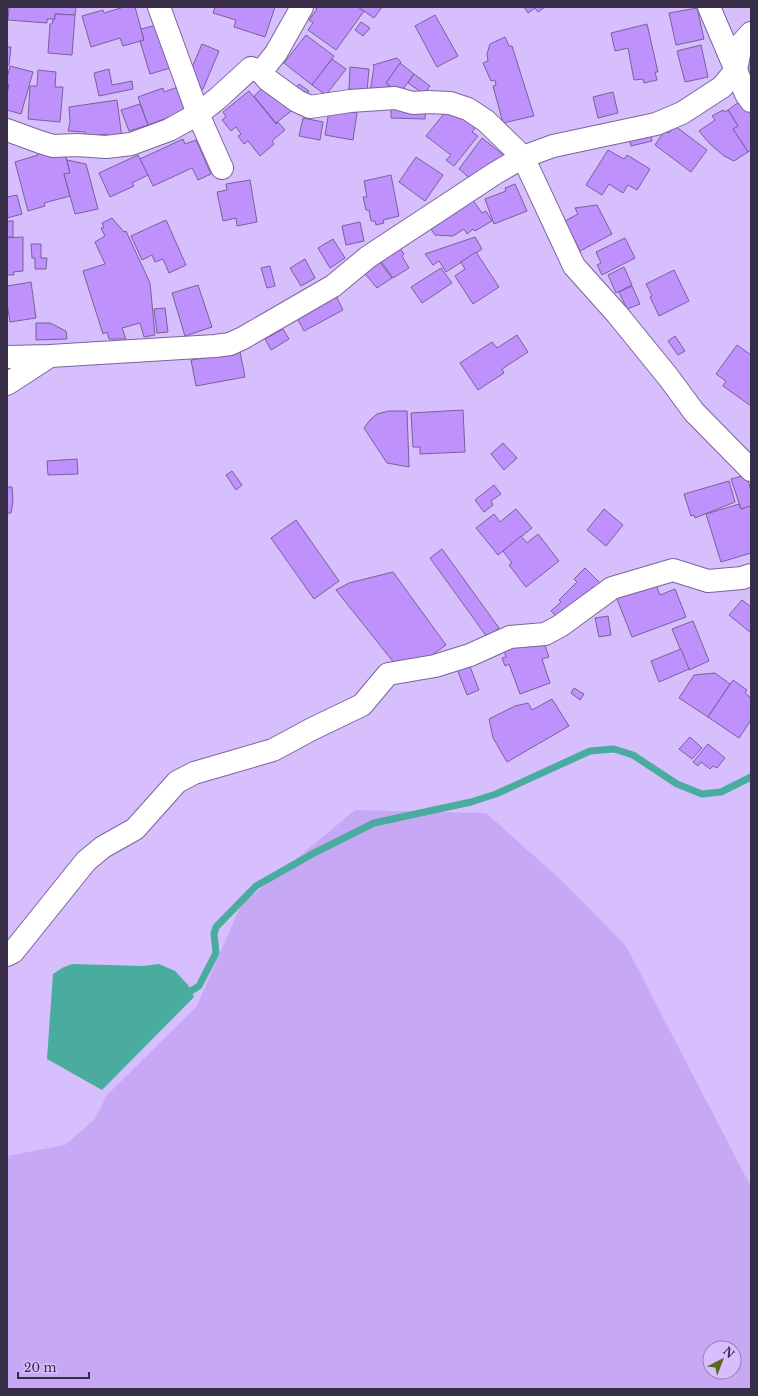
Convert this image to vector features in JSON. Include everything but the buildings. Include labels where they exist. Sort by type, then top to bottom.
[{"type":"street","points":[[159,7],[198,114],[222,168]]},
{"type":"street","points":[[261,72],[276,53],[302,7]]},
{"type":"street","points":[[709,7],[746,94],[751,101]]},
{"type":"street","points":[[7,357],[50,356],[230,344],[243,338],[332,286],[368,257],[523,156],[553,146],[656,124],[682,113],[722,87],[736,70],[741,44],[751,33]]},
{"type":"street","points":[[7,130],[53,146],[77,145],[106,147],[131,144],[169,130],[198,114],[217,99],[250,68],[261,72],[268,80],[310,107],[350,101],[394,98],[413,103],[450,102],[468,109],[486,121],[523,156],[574,266],[617,314],[669,378],[694,412],[751,470]]},
{"type":"street","points":[[7,384],[50,356]]},
{"type":"street","points":[[7,954],[13,952],[86,861],[103,847],[135,829],[176,782],[194,773],[273,750],[362,705],[388,674],[435,666],[470,655],[510,637],[544,634],[560,626],[612,588],[673,570],[708,581],[742,578],[751,575]]},
{"type":"shaded area","points":[[355,810],[486,813],[561,880],[626,946],[751,1187],[751,1389],[7,1389],[7,1156],[65,1145],[95,1119],[107,1095],[197,1006],[241,905]]},
{"type":"shaded area","points":[[72,964],[143,966],[159,964],[175,971],[188,985],[194,997],[102,1090],[47,1059],[53,974]]},
{"type":"waterway","points":[[186,994],[199,986],[216,953],[214,934],[216,927],[256,886],[314,853],[374,823],[471,802],[496,794],[590,751],[614,749],[633,755],[677,784],[702,794],[721,792],[751,777]]}]
